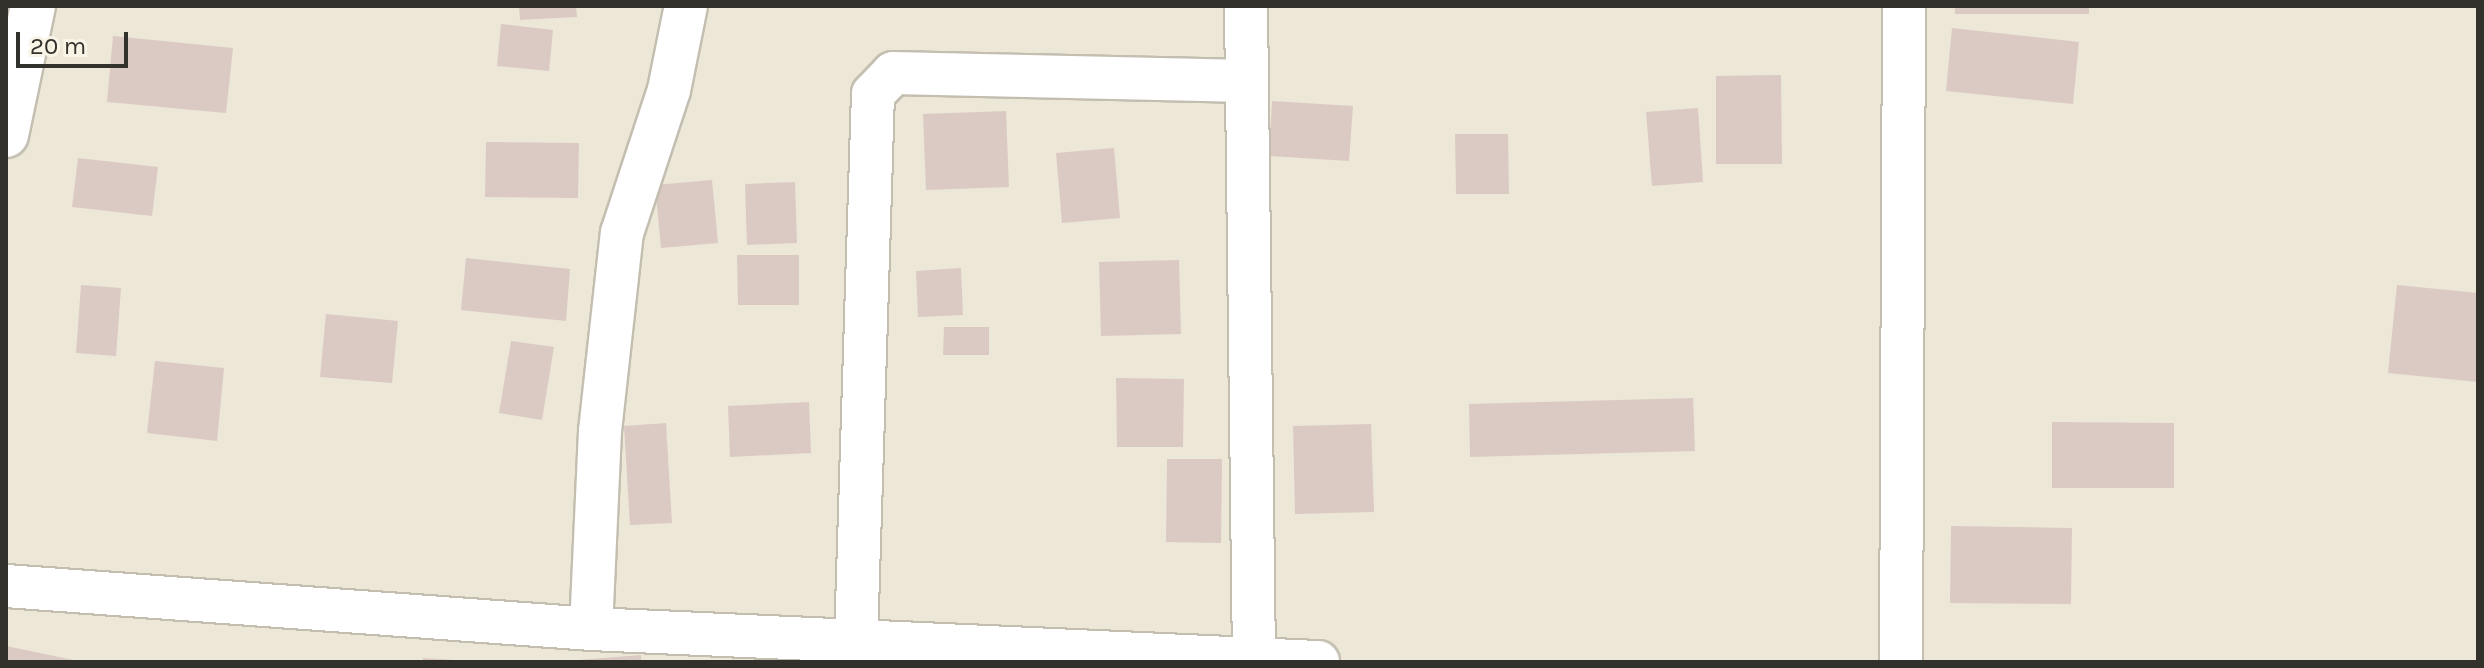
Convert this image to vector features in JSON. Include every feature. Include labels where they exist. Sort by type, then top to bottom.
[{"type":"main road","points":[[6,135],[33,6]]},
{"type":"street","points":[[591,629],[600,431],[622,233],[669,90],[686,6]]},
{"type":"street","points":[[1246,6],[1254,659]]},
{"type":"street","points":[[1901,662],[1904,6]]},
{"type":"street","points":[[856,640],[873,94],[893,73],[1247,81]]},
{"type":"street","points":[[6,586],[591,629],[1318,662]]},
{"type":"building","points":[[519,6],[576,6],[577,17],[520,20]]},
{"type":"building","points":[[1955,6],[2089,6],[2089,14],[1955,14]]},
{"type":"building","points":[[501,24],[553,30],[549,71],[497,66]]},
{"type":"building","points":[[1952,28],[2079,42],[2073,104],[1946,91]]},
{"type":"building","points":[[113,36],[233,48],[226,113],[107,102]]},
{"type":"building","points":[[1781,75],[1782,164],[1716,164],[1716,76]]},
{"type":"building","points":[[1272,101],[1353,106],[1349,161],[1269,156]]},
{"type":"building","points":[[1698,108],[1703,182],[1652,186],[1646,112]]},
{"type":"building","points":[[1006,111],[1009,187],[926,190],[923,114]]},
{"type":"building","points":[[1455,134],[1508,134],[1509,194],[1456,194]]},
{"type":"building","points":[[486,142],[579,143],[578,198],[485,197]]},
{"type":"building","points":[[1114,148],[1120,218],[1062,223],[1056,153]]},
{"type":"building","points":[[78,158],[158,167],[152,216],[72,207]]},
{"type":"building","points":[[712,180],[718,243],[661,248],[655,185]]},
{"type":"building","points":[[795,182],[797,243],[747,245],[745,184]]},
{"type":"building","points":[[737,255],[799,255],[799,305],[738,305]]},
{"type":"building","points":[[466,258],[570,269],[566,321],[461,310]]},
{"type":"building","points":[[1179,260],[1181,334],[1101,336],[1099,262]]},
{"type":"building","points":[[961,268],[963,315],[918,317],[916,271]]},
{"type":"building","points":[[81,285],[121,288],[116,356],[76,353]]},
{"type":"building","points":[[2397,285],[2478,293],[2478,382],[2388,373]]},
{"type":"building","points":[[326,314],[398,321],[392,383],[320,377]]},
{"type":"building","points":[[944,327],[989,327],[989,355],[943,355]]},
{"type":"building","points":[[511,341],[554,347],[542,420],[499,413]]},
{"type":"building","points":[[155,361],[224,368],[217,441],[147,433]]},
{"type":"building","points":[[1116,378],[1184,379],[1183,447],[1117,447]]},
{"type":"building","points":[[1693,398],[1695,451],[1470,457],[1469,404]]},
{"type":"building","points":[[809,402],[811,453],[730,457],[728,406]]},
{"type":"building","points":[[2052,422],[2174,423],[2174,488],[2052,488]]},
{"type":"building","points":[[666,423],[672,523],[630,525],[624,426]]},
{"type":"building","points":[[1371,424],[1374,512],[1295,514],[1293,426]]},
{"type":"building","points":[[1167,459],[1222,459],[1221,543],[1166,542]]},
{"type":"building","points":[[1951,526],[2072,528],[2071,604],[1950,603]]},
{"type":"building","points":[[6,646],[78,661],[78,662],[6,662]]},
{"type":"building","points":[[641,655],[641,662],[578,662],[578,660]]},
{"type":"building","points":[[423,658],[454,660],[454,662],[423,662]]}]
